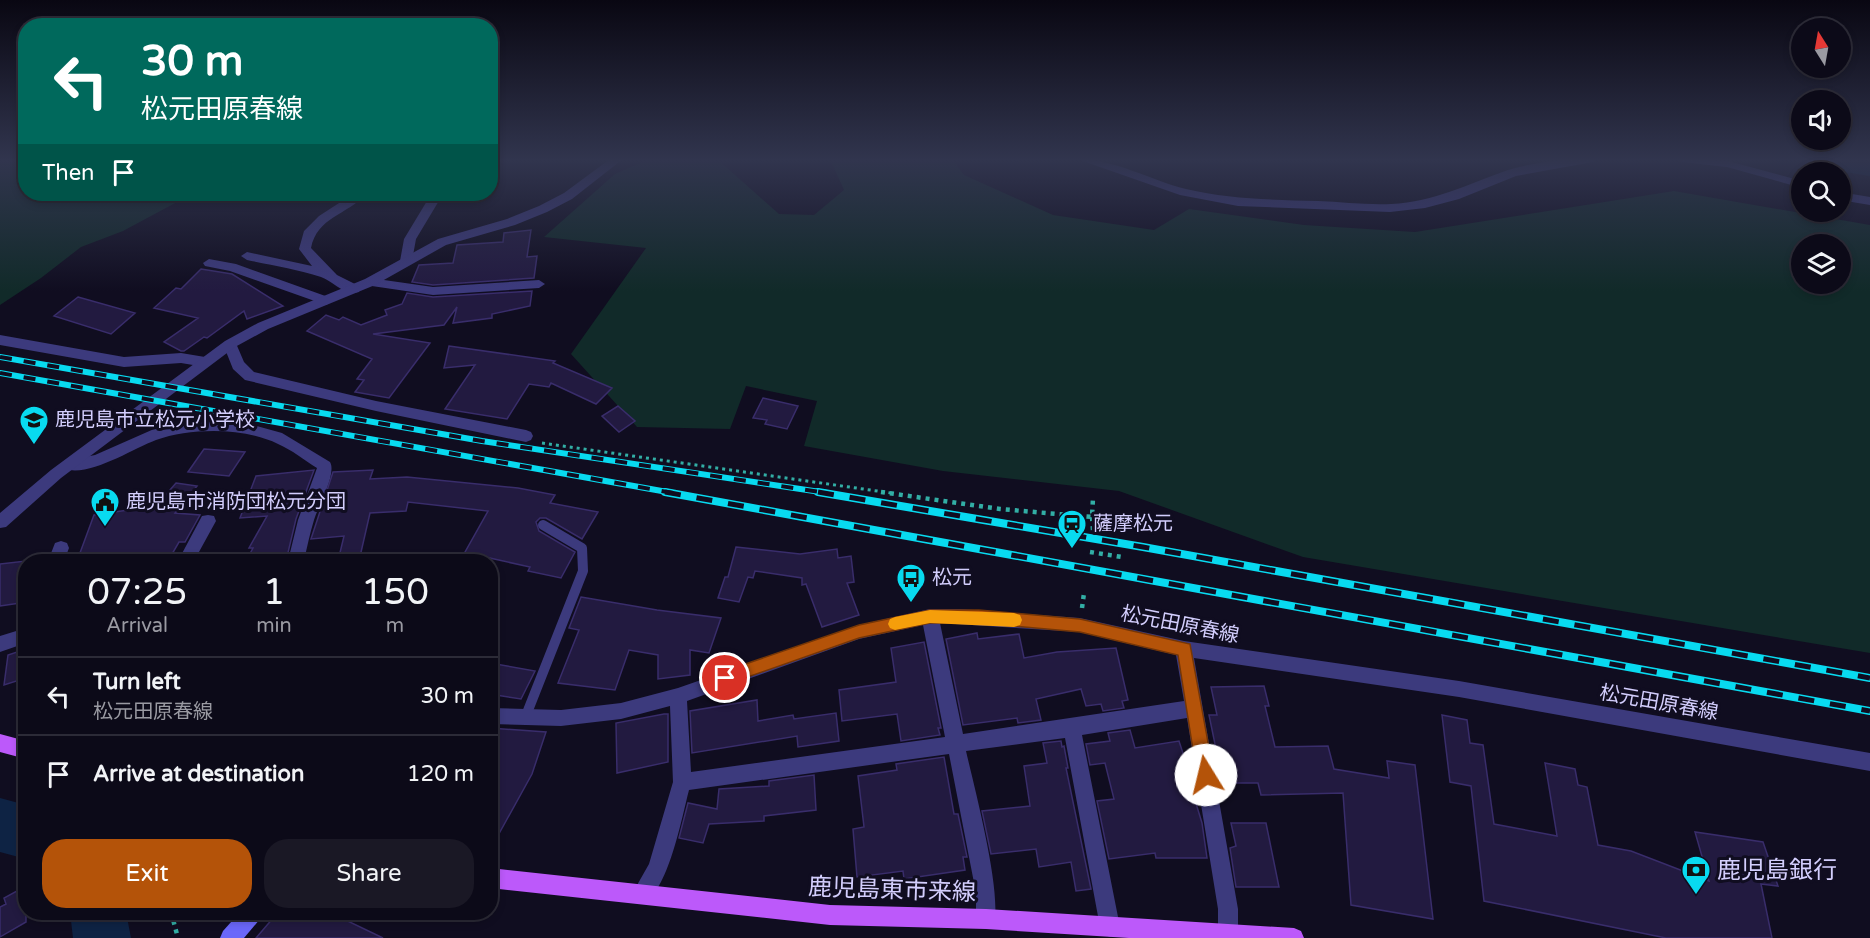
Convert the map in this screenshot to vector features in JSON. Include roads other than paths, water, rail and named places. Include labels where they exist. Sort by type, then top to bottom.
[{"type":"main road","points":[[0,743],[18,748]]},
{"type":"main road","name":"鹿児島東市来線","points":[[498,879],[830,915],[986,919],[1294,938]]},
{"type":"main road","points":[[230,938],[246,920]]},
{"type":"street","points":[[347,203],[323,219],[309,234],[305,249],[324,273],[341,285],[354,289]]},
{"type":"street","points":[[406,261],[410,239],[432,203]]},
{"type":"street","points":[[0,522],[133,416],[230,344],[262,326],[370,282],[442,242],[511,222],[555,203]]},
{"type":"street","points":[[1258,203],[1390,208],[1430,203]]},
{"type":"street","points":[[247,256],[324,273]]},
{"type":"street","points":[[208,263],[232,267],[326,301]]},
{"type":"street","points":[[370,282],[433,291],[539,284]]},
{"type":"street","points":[[0,340],[124,362],[181,358],[205,362]]},
{"type":"street","points":[[230,344],[238,365],[250,376],[376,406],[526,436]]},
{"type":"street","points":[[70,465],[97,459],[154,435],[198,426],[246,429],[282,439],[325,466],[324,477],[306,520],[298,554]]},
{"type":"street","points":[[190,554],[208,522]]},
{"type":"street","points":[[930,616],[986,893],[986,919]]},
{"type":"street","name":"松元田原春線","points":[[498,716],[561,718],[621,711],[678,696],[859,632],[930,616],[979,617],[1080,626],[1184,649],[1459,689],[1870,762]]},
{"type":"street","points":[[0,644],[18,638]]},
{"type":"street","points":[[1184,649],[1228,909],[1228,935]]},
{"type":"street","points":[[642,894],[658,868],[682,782],[678,696]]},
{"type":"street","points":[[682,782],[1072,728],[1195,708]]},
{"type":"street","points":[[1072,728],[1110,927]]},
{"type":"lane","points":[[525,718],[583,571],[582,548],[543,525]]},
{"type":"waterway","points":[[0,825],[18,830]]},
{"type":"waterway","points":[[99,920],[102,938]]},
{"type":"railway","points":[[0,357],[482,441],[827,493]]},
{"type":"railway","points":[[0,373],[673,493]]},
{"type":"railway","points":[[665,492],[1870,711]]},
{"type":"railway","points":[[818,492],[1143,547],[1870,678]]},
{"type":"place","name":"鹿児島市立松元小学校","points":[[34,446]]},
{"type":"place","name":"鹿児島市消防団松元分団","points":[[105,528]]},
{"type":"place","name":"薩摩松元","points":[[1072,550]]},
{"type":"place","name":"松元","points":[[911,604]]},
{"type":"place","name":"鹿児島銀行","points":[[1696,896]]}]
